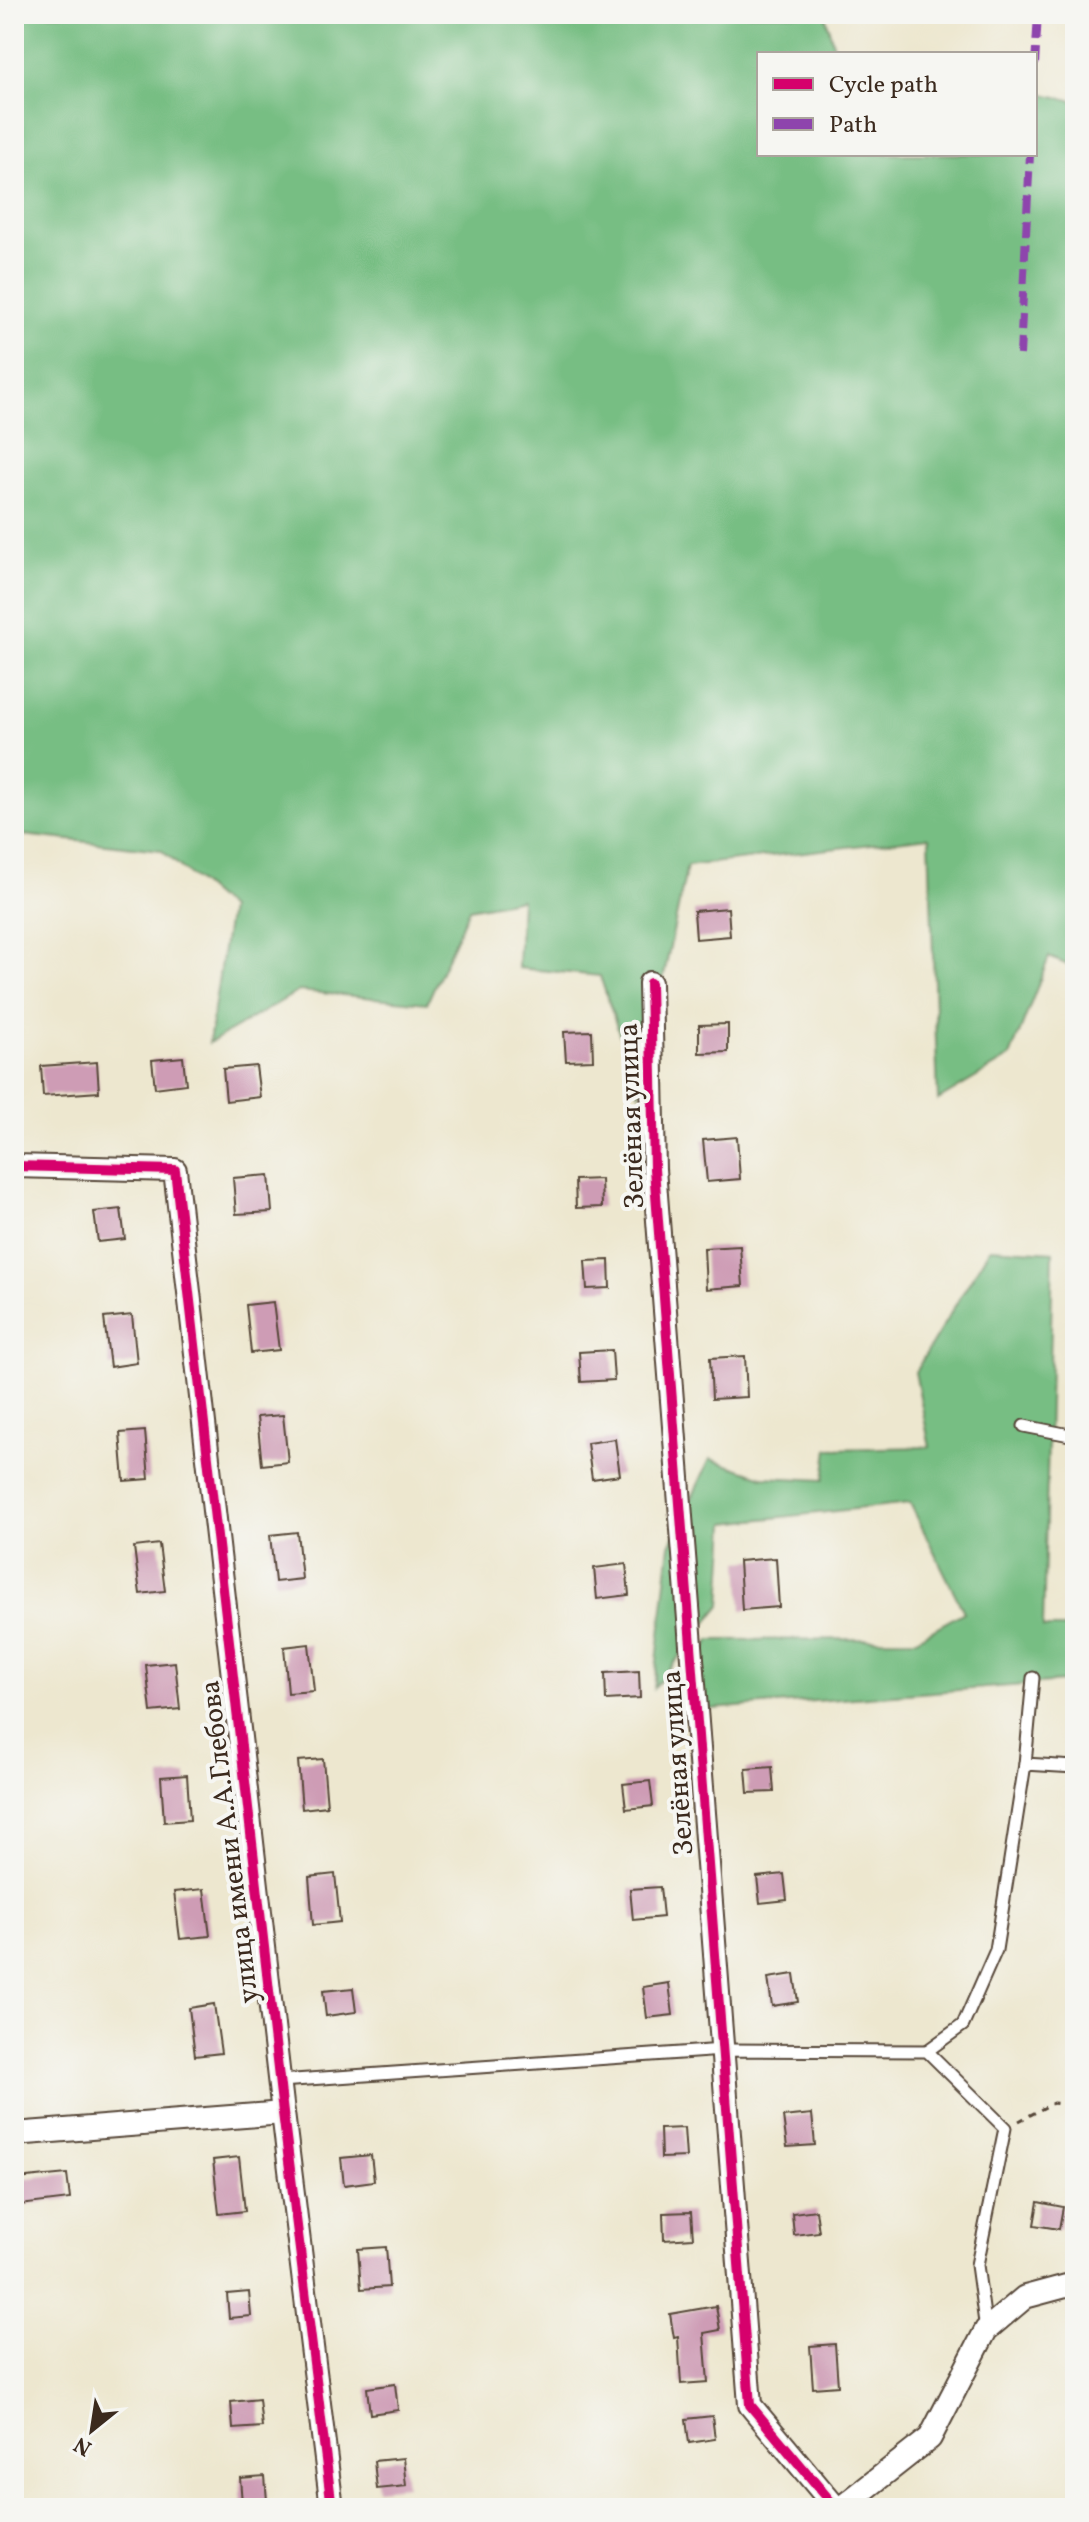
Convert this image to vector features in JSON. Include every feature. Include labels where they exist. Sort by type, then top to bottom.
[{"type":"street","name":"Зелёная улица","points":[[650,983],[654,1169],[750,2405],[838,2508]]},
{"type":"street","name":"улица имени А.А.Глебова","points":[[14,1166],[175,1170],[283,2113],[332,2508]]},
{"type":"street","points":[[14,2134],[283,2113]]},
{"type":"street","points":[[838,2508],[930,2438],[986,2330],[1025,2297],[1072,2282]]},
{"type":"lane","points":[[1024,1426],[1075,1436]]},
{"type":"lane","points":[[280,2081],[723,2050],[927,2051],[963,2025],[996,1950],[1025,1764],[1033,1678]]},
{"type":"lane","points":[[1025,1764],[1075,1767]]},
{"type":"lane","points":[[927,2051],[1005,2128],[977,2265],[986,2330]]},
{"type":"path","points":[[1005,2128],[1053,2103],[1075,2104]]},
{"type":"green space","points":[[14,14],[825,14],[834,47],[856,52],[757,52],[757,156],[1037,156],[1037,92],[1075,101],[1075,968],[1049,957],[1010,1057],[938,1100],[929,837],[687,866],[639,1093],[600,976],[518,968],[521,899],[469,909],[427,1003],[299,991],[209,1043],[229,909],[161,850],[14,834]]},
{"type":"green space","points":[[990,1248],[1053,1252],[1043,1628],[1075,1628],[1075,1681],[711,1709],[684,1698],[710,1640],[916,1639],[964,1612],[910,1503],[726,1523],[721,1605],[654,1688],[670,1545],[710,1459],[763,1477],[824,1480],[828,1449],[930,1447],[915,1372]]},
{"type":"building","points":[[728,908],[730,936],[696,939],[694,911]]},
{"type":"building","points":[[728,1024],[728,1052],[699,1053],[699,1025]]},
{"type":"building","points":[[592,1031],[593,1060],[566,1061],[564,1032]]},
{"type":"building","points":[[183,1057],[186,1084],[155,1088],[152,1060]]},
{"type":"building","points":[[97,1062],[99,1092],[43,1096],[41,1066]]},
{"type":"building","points":[[256,1066],[260,1097],[226,1101],[223,1069]]},
{"type":"building","points":[[737,1137],[740,1179],[707,1182],[703,1140]]},
{"type":"building","points":[[269,1175],[272,1212],[236,1214],[233,1178]]},
{"type":"building","points":[[601,1179],[602,1207],[576,1208],[575,1180]]},
{"type":"building","points":[[121,1209],[125,1239],[98,1242],[94,1212]]},
{"type":"building","points":[[740,1246],[743,1286],[706,1289],[704,1248]]},
{"type":"building","points":[[609,1260],[610,1288],[587,1289],[585,1261]]},
{"type":"building","points":[[273,1302],[279,1350],[251,1353],[246,1305]]},
{"type":"building","points":[[132,1315],[137,1363],[110,1367],[104,1318]]},
{"type":"building","points":[[612,1350],[614,1380],[581,1382],[579,1352]]},
{"type":"building","points":[[745,1356],[747,1397],[712,1399],[710,1358]]},
{"type":"building","points":[[283,1415],[288,1462],[262,1465],[257,1417]]},
{"type":"building","points":[[145,1431],[149,1479],[124,1481],[120,1433]]},
{"type":"building","points":[[615,1439],[620,1475],[592,1479],[587,1443]]},
{"type":"building","points":[[297,1532],[302,1579],[275,1582],[270,1535]]},
{"type":"building","points":[[159,1544],[165,1591],[140,1594],[134,1547]]},
{"type":"building","points":[[776,1558],[779,1607],[742,1610],[739,1561]]},
{"type":"building","points":[[626,1564],[629,1595],[597,1599],[594,1568]]},
{"type":"building","points":[[309,1644],[314,1691],[288,1693],[284,1647]]},
{"type":"building","points":[[175,1662],[180,1709],[151,1712],[146,1665]]},
{"type":"building","points":[[639,1671],[640,1698],[606,1700],[605,1673]]},
{"type":"building","points":[[323,1759],[327,1806],[302,1809],[298,1761]]},
{"type":"building","points":[[772,1767],[774,1792],[748,1793],[746,1769]]},
{"type":"building","points":[[187,1775],[190,1820],[164,1822],[161,1777]]},
{"type":"building","points":[[650,1781],[653,1806],[626,1809],[623,1784]]},
{"type":"building","points":[[335,1874],[340,1922],[313,1925],[309,1877]]},
{"type":"building","points":[[784,1874],[787,1900],[760,1903],[757,1877]]},
{"type":"building","points":[[660,1887],[663,1917],[633,1920],[630,1889]]},
{"type":"building","points":[[204,1889],[210,1936],[180,1939],[174,1892]]},
{"type":"building","points":[[794,1974],[798,2002],[772,2006],[768,1978]]},
{"type":"building","points":[[669,1983],[673,2015],[647,2018],[643,1987]]},
{"type":"building","points":[[353,1988],[356,2012],[326,2016],[323,1991]]},
{"type":"building","points":[[214,2004],[221,2053],[195,2056],[189,2008]]},
{"type":"building","points":[[812,2114],[815,2145],[787,2147],[783,2117]]},
{"type":"building","points":[[684,2128],[686,2157],[661,2158],[660,2129]]},
{"type":"building","points":[[371,2155],[374,2181],[344,2185],[341,2158]]},
{"type":"building","points":[[239,2157],[245,2211],[219,2214],[213,2160]]},
{"type":"building","points":[[67,2174],[70,2199],[20,2205],[17,2179]]},
{"type":"building","points":[[1038,2202],[1063,2207],[1059,2229],[1034,2225]]},
{"type":"building","points":[[816,2210],[819,2232],[794,2235],[792,2213]]},
{"type":"building","points":[[691,2212],[693,2238],[664,2240],[663,2213]]},
{"type":"building","points":[[386,2247],[389,2287],[361,2289],[358,2249]]},
{"type":"building","points":[[249,2292],[251,2316],[229,2318],[227,2294]]},
{"type":"building","points":[[716,2306],[720,2330],[704,2333],[708,2382],[681,2384],[678,2337],[674,2338],[670,2314]]},
{"type":"building","points":[[835,2344],[838,2386],[813,2388],[810,2346]]},
{"type":"building","points":[[395,2384],[398,2410],[370,2414],[367,2388]]},
{"type":"building","points":[[259,2399],[262,2427],[233,2429],[231,2402]]},
{"type":"building","points":[[712,2416],[715,2439],[689,2443],[686,2419]]},
{"type":"building","points":[[403,2458],[406,2486],[377,2489],[374,2461]]},
{"type":"building","points":[[265,2476],[267,2501],[242,2503],[240,2478]]},
{"type":"marked path","points":[[1036,52],[1038,14]]},
{"type":"marked path","points":[[1020,355],[1030,156]]},
{"type":"cycle path","points":[[650,983],[654,1169],[750,2405],[836,2508]]},
{"type":"cycle path","points":[[14,1166],[175,1170],[283,2113],[332,2508]]}]
